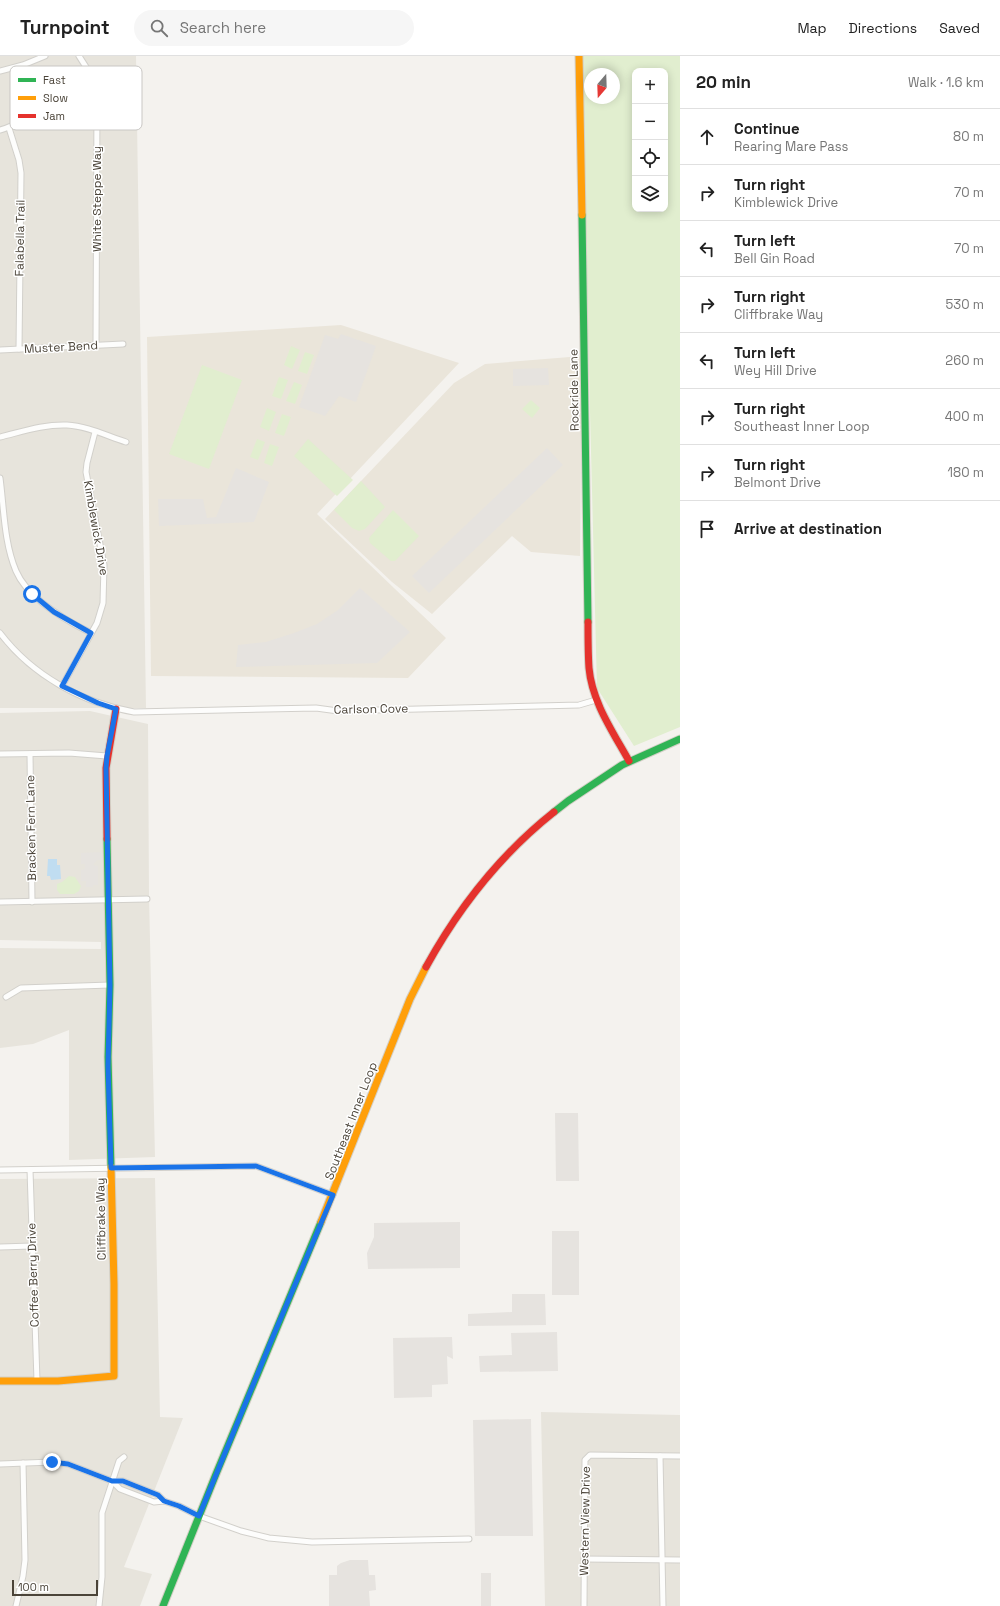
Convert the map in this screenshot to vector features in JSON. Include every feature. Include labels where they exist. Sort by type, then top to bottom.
[{"type":"street","points":[[19,66],[46,56]]},
{"type":"street","name":"White Steppe Way","points":[[79,56],[85,66]]},
{"type":"street","name":"Rockride Lane","points":[[579,56],[589,668],[596,700],[629,761]]},
{"type":"street","points":[[0,71],[10,68]]},
{"type":"street","points":[[0,130],[9,128]]},
{"type":"street","name":"Falabella Trail","points":[[9,128],[19,160],[21,173],[19,349]]},
{"type":"street","name":"White Steppe Way","points":[[96,346],[97,130]]},
{"type":"street","name":"Muster Bend","points":[[0,350],[123,344]]},
{"type":"street","points":[[0,436],[53,426],[79,427],[126,442]]},
{"type":"street","name":"Kimblewick Drive","points":[[62,686],[100,615],[104,591],[104,564],[86,472],[86,462],[95,432]]},
{"type":"street","points":[[0,478],[8,547],[17,572],[32,594],[54,612],[91,633]]},
{"type":"street","name":"Carlson Cove","points":[[0,633],[22,658],[62,686],[98,703],[116,709],[134,712],[316,708],[345,710],[524,706],[579,704],[596,700]]},
{"type":"street","name":"Cliffbrake Way","points":[[0,1382],[65,1381],[114,1376],[108,1057],[110,986],[107,756],[116,709]]},
{"type":"street","name":"Southeast Inner Loop","points":[[163,1606],[272,1339],[333,1195],[410,999],[423,970],[440,940],[465,903],[506,855],[532,830],[572,796],[629,761],[680,739]]},
{"type":"street","points":[[0,754],[69,753],[107,756]]},
{"type":"street","name":"Bracken Fern Lane","points":[[30,754],[32,902]]},
{"type":"street","points":[[0,902],[147,899]]},
{"type":"street","points":[[6,997],[21,988],[110,986]]},
{"type":"street","points":[[0,1170],[256,1166],[333,1195]]},
{"type":"street","name":"Coffee Berry Drive","points":[[30,1170],[37,1381]]},
{"type":"street","points":[[0,1247],[32,1246]]},
{"type":"street","name":"Western View Drive","points":[[584,1606],[584,1467],[587,1457],[590,1455],[680,1456]]},
{"type":"street","points":[[660,1456],[663,1606]]},
{"type":"street","points":[[99,1606],[102,1577],[102,1513],[119,1461],[124,1457]]},
{"type":"street","points":[[0,1464],[52,1462],[68,1464],[112,1481],[123,1481],[158,1495],[164,1501]]},
{"type":"street","points":[[16,1606],[24,1576],[25,1560],[23,1463]]},
{"type":"street","points":[[112,1481],[120,1489],[154,1502],[164,1501],[179,1506],[199,1516],[241,1531],[269,1538],[312,1542],[469,1539]]},
{"type":"street","points":[[584,1559],[680,1560]]},
{"type":"shaded area","points":[[0,56],[136,56],[136,66],[10,66],[10,130],[137,130],[146,708],[0,708]]},
{"type":"shaded area","points":[[341,325],[459,363],[317,514],[446,638],[408,678],[151,676],[147,337]]},
{"type":"shaded area","points":[[341,334],[376,346],[356,402],[339,396],[325,416],[299,407],[325,335],[338,339]]},
{"type":"shaded area","points":[[582,356],[580,556],[531,552],[512,536],[432,614],[392,582],[325,519],[454,383],[485,364]]},
{"type":"shaded area","points":[[548,368],[549,385],[513,386],[513,369]]},
{"type":"shaded area","points":[[547,448],[563,465],[429,593],[412,576]]},
{"type":"shaded area","points":[[236,468],[269,482],[254,522],[159,526],[158,499],[203,499],[207,518],[216,517]]},
{"type":"shaded area","points":[[360,588],[410,632],[377,663],[236,667],[238,645],[266,642],[317,624],[338,610]]},
{"type":"shaded area","points":[[90,711],[148,724],[149,896],[155,1157],[69,1160],[69,1030],[33,1044],[0,1048],[0,948],[101,949],[101,942],[0,940],[0,713]]},
{"type":"shaded area","points":[[102,852],[102,860],[97,860],[93,865],[98,866],[98,885],[86,887],[86,881],[81,881],[81,870],[85,869],[85,864],[81,864],[81,853]]},
{"type":"shaded area","points":[[555,1113],[578,1113],[579,1181],[556,1181]]},
{"type":"shaded area","points":[[155,1178],[160,1417],[183,1418],[124,1567],[152,1574],[140,1606],[0,1606],[0,1179]]},
{"type":"shaded area","points":[[460,1222],[460,1268],[368,1269],[367,1253],[374,1237],[374,1223]]},
{"type":"shaded area","points":[[552,1231],[579,1231],[579,1295],[552,1295]]},
{"type":"shaded area","points":[[512,1294],[545,1294],[546,1325],[468,1326],[468,1314],[512,1312]]},
{"type":"shaded area","points":[[557,1332],[558,1371],[480,1372],[479,1356],[512,1355],[511,1333]]},
{"type":"shaded area","points":[[452,1337],[453,1359],[447,1356],[448,1384],[432,1385],[432,1397],[394,1398],[393,1338]]},
{"type":"shaded area","points":[[541,1412],[680,1415],[680,1606],[545,1606]]},
{"type":"shaded area","points":[[531,1419],[533,1536],[475,1536],[473,1420]]},
{"type":"shaded area","points":[[350,1560],[368,1560],[369,1575],[375,1575],[376,1590],[369,1591],[370,1606],[329,1606],[329,1575],[337,1575],[337,1566]]},
{"type":"shaded area","points":[[481,1573],[491,1573],[491,1606],[481,1606]]},
{"type":"green space","points":[[581,56],[680,56],[680,727],[634,746],[597,688]]},
{"type":"green space","points":[[291,346],[300,350],[292,369],[284,365]]},
{"type":"green space","points":[[305,352],[314,355],[307,374],[298,371]]},
{"type":"green space","points":[[202,365],[242,380],[209,469],[169,454]]},
{"type":"green space","points":[[279,377],[288,380],[281,399],[272,396]]},
{"type":"green space","points":[[294,382],[302,385],[295,404],[286,401]]},
{"type":"green space","points":[[531,400],[540,408],[532,418],[522,409]]},
{"type":"green space","points":[[267,408],[276,412],[269,431],[260,427]]},
{"type":"green space","points":[[282,414],[291,417],[284,436],[275,433]]},
{"type":"green space","points":[[257,439],[265,442],[258,460],[250,457]]},
{"type":"green space","points":[[308,439],[353,480],[337,496],[294,456]]},
{"type":"green space","points":[[270,444],[279,447],[272,466],[264,463]]},
{"type":"green space","points":[[361,481],[385,507],[365,529],[359,531],[352,528],[334,510]]},
{"type":"green space","points":[[393,510],[419,536],[395,561],[391,561],[370,543],[369,538]]},
{"type":"green space","points":[[69,876],[75,877],[81,886],[79,891],[74,894],[60,894],[57,890],[57,884]]},
{"type":"water","points":[[48,859],[57,859],[57,865],[60,865],[61,879],[51,880],[50,876],[47,876]]},
{"type":"traffic: fast","points":[[582,215],[588,622]]},
{"type":"traffic: fast","points":[[554,812],[622,765],[680,739]]},
{"type":"traffic: fast","points":[[107,839],[110,985],[108,1057],[111,1167]]},
{"type":"traffic: fast","points":[[163,1606],[216,1474],[321,1222]]},
{"type":"traffic: slow","points":[[579,56],[582,215]]},
{"type":"traffic: slow","points":[[321,1222],[410,999],[426,967]]},
{"type":"traffic: slow","points":[[0,1381],[58,1381],[114,1376],[114,1284],[111,1167]]},
{"type":"traffic: jam","points":[[588,622],[589,668],[594,693],[610,728],[629,761]]},
{"type":"traffic: jam","points":[[107,839],[106,768],[116,709]]},
{"type":"traffic: jam","points":[[426,967],[452,923],[482,883],[516,846],[554,812]]},
{"type":"route","points":[[32,594],[54,612],[91,633],[62,686],[98,703],[116,709],[106,768],[110,986],[108,1066],[111,1168],[256,1166],[333,1195],[199,1516],[179,1506],[164,1501],[158,1495],[123,1481],[112,1481],[68,1464],[52,1462]]}]
